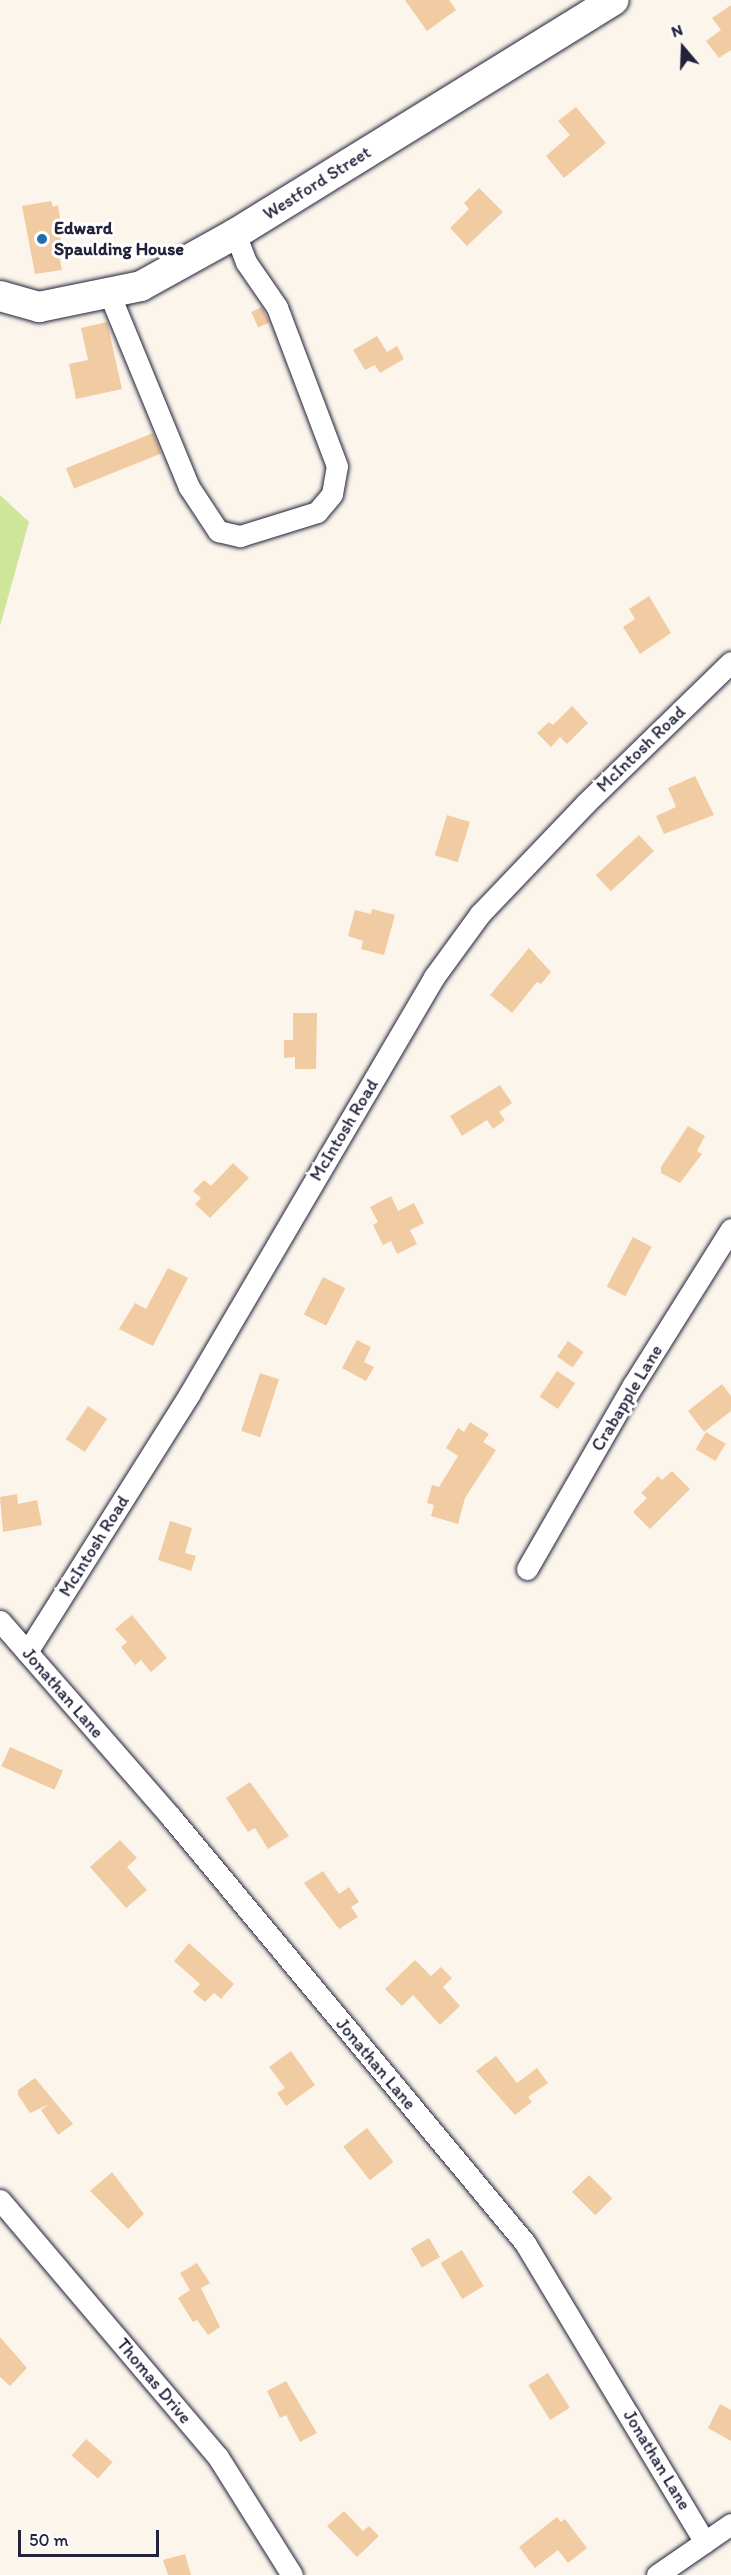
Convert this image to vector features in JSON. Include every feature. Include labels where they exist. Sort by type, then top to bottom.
[{"type":"main road","name":"Westford Street","points":[[0,296],[39,307],[141,286],[235,234],[614,0]]},
{"type":"street","points":[[109,293],[189,487],[218,531],[240,536],[317,512],[332,494],[337,466],[277,307],[246,262],[235,234]]},
{"type":"street","name":"McIntosh Road","points":[[27,1652],[190,1393],[434,977],[480,914],[586,803],[731,662]]},
{"type":"street","name":"Crabapple Lane","points":[[527,1569],[628,1394],[731,1229]]},
{"type":"street","name":"Jonathan Lane","points":[[0,1621],[171,1816],[525,2243],[705,2542]]},
{"type":"street","name":"Thomas Drive","points":[[0,2200],[218,2457],[292,2575]]},
{"type":"street","points":[[657,2575],[731,2524]]},
{"type":"green space","points":[[0,495],[29,522],[0,626]]},
{"type":"building","points":[[405,0],[449,0],[456,10],[427,31]]},
{"type":"building","points":[[731,5],[731,50],[719,58],[706,41],[721,30],[712,18]]},
{"type":"building","points":[[576,107],[606,143],[564,178],[546,156],[570,135],[558,121]]},
{"type":"building","points":[[479,188],[503,212],[467,246],[450,228],[469,209],[464,203]]},
{"type":"building","name":"Edward Spaulding House","points":[[51,201],[53,207],[58,205],[62,231],[59,231],[64,254],[59,255],[62,270],[35,274],[22,206]]},
{"type":"building","points":[[262,307],[269,322],[258,327],[251,312]]},
{"type":"building","points":[[107,322],[122,389],[76,399],[69,364],[88,360],[81,328]]},
{"type":"building","points":[[377,336],[387,352],[397,346],[404,359],[380,373],[375,365],[365,370],[353,350]]},
{"type":"building","points":[[153,433],[161,453],[74,489],[66,468]]},
{"type":"building","points":[[649,596],[671,633],[640,654],[623,627],[635,619],[629,609]]},
{"type":"building","points":[[572,706],[588,723],[567,744],[560,737],[551,747],[537,733],[549,722],[553,725]]},
{"type":"building","points":[[695,776],[714,815],[664,834],[656,816],[676,807],[668,788]]},
{"type":"building","points":[[447,815],[470,822],[458,862],[435,855]]},
{"type":"building","points":[[639,835],[654,851],[611,891],[596,875]]},
{"type":"building","points":[[372,909],[395,915],[384,955],[361,949],[363,941],[348,936],[355,910],[371,914]]},
{"type":"building","points":[[529,948],[551,972],[541,984],[537,982],[512,1013],[490,995]]},
{"type":"building","points":[[293,1013],[317,1013],[316,1069],[295,1069],[295,1057],[284,1058],[284,1040],[293,1040]]},
{"type":"building","points":[[500,1085],[512,1103],[499,1112],[505,1120],[493,1129],[487,1120],[462,1136],[450,1116]]},
{"type":"building","points":[[688,1126],[705,1136],[697,1151],[702,1154],[680,1183],[661,1173],[661,1167]]},
{"type":"building","points":[[233,1163],[249,1178],[210,1218],[195,1204],[201,1198],[193,1191],[204,1180],[211,1186]]},
{"type":"building","points":[[391,1196],[398,1211],[414,1203],[424,1223],[410,1230],[417,1244],[397,1254],[391,1241],[383,1245],[373,1225],[378,1222],[370,1207]]},
{"type":"building","points":[[633,1237],[652,1247],[625,1296],[607,1286]]},
{"type":"building","points":[[168,1268],[188,1278],[153,1346],[119,1329],[135,1303],[146,1309]]},
{"type":"building","points":[[323,1277],[345,1288],[326,1326],[304,1314]]},
{"type":"building","points":[[357,1340],[371,1347],[364,1362],[374,1367],[366,1381],[342,1368]]},
{"type":"building","points":[[568,1341],[584,1352],[573,1367],[557,1357]]},
{"type":"building","points":[[557,1371],[575,1383],[558,1409],[540,1397]]},
{"type":"building","points":[[260,1373],[279,1379],[260,1437],[241,1431]]},
{"type":"building","points":[[722,1384],[731,1396],[731,1411],[704,1432],[688,1411]]},
{"type":"building","points":[[88,1406],[107,1419],[85,1452],[66,1439]]},
{"type":"building","points":[[470,1422],[489,1434],[483,1442],[496,1450],[465,1498],[458,1524],[431,1516],[434,1505],[427,1503],[432,1485],[439,1487],[458,1456],[446,1448],[458,1428],[464,1432]]},
{"type":"building","points":[[706,1432],[726,1444],[715,1461],[696,1449]]},
{"type":"building","points":[[672,1471],[690,1489],[650,1529],[633,1512],[647,1498],[641,1493],[658,1476],[662,1480]]},
{"type":"building","points":[[17,1494],[18,1504],[37,1500],[42,1525],[3,1532],[0,1497]]},
{"type":"building","points":[[170,1521],[192,1528],[185,1553],[196,1556],[191,1571],[158,1560]]},
{"type":"building","points":[[132,1615],[167,1658],[151,1672],[141,1660],[135,1665],[121,1647],[127,1642],[115,1629]]},
{"type":"building","points":[[10,1747],[63,1771],[54,1790],[1,1766]]},
{"type":"building","points":[[250,1782],[289,1836],[268,1849],[255,1828],[248,1832],[226,1798]]},
{"type":"building","points":[[120,1840],[137,1858],[127,1867],[147,1890],[126,1908],[90,1867]]},
{"type":"building","points":[[323,1871],[339,1894],[349,1887],[359,1902],[351,1907],[358,1917],[339,1929],[304,1883]]},
{"type":"building","points":[[189,1943],[234,1984],[221,1999],[214,1993],[205,2002],[193,1992],[200,1984],[174,1961]]},
{"type":"building","points":[[415,1960],[431,1976],[441,1967],[452,1978],[443,1987],[460,2006],[440,2025],[413,1995],[402,2006],[385,1989]]},
{"type":"building","points":[[291,2051],[315,2085],[286,2106],[277,2093],[285,2088],[269,2067]]},
{"type":"building","points":[[496,2056],[517,2083],[537,2068],[548,2083],[528,2097],[532,2102],[515,2115],[476,2071]]},
{"type":"building","points":[[35,2078],[73,2124],[58,2135],[41,2110],[50,2104],[30,2113],[18,2095],[18,2090]]},
{"type":"building","points":[[367,2128],[393,2162],[370,2180],[343,2146]]},
{"type":"building","points":[[112,2172],[144,2214],[128,2229],[90,2191]]},
{"type":"building","points":[[589,2175],[612,2198],[595,2215],[572,2192]]},
{"type":"building","points":[[429,2238],[440,2257],[422,2268],[411,2248]]},
{"type":"building","points":[[462,2250],[484,2286],[462,2299],[441,2263]]},
{"type":"building","points":[[197,2263],[210,2283],[201,2288],[220,2327],[208,2335],[197,2320],[193,2322],[178,2298],[190,2290],[180,2273]]},
{"type":"building","points":[[0,2337],[27,2368],[10,2386],[0,2377]]},
{"type":"building","points":[[548,2373],[570,2408],[550,2420],[528,2385]]},
{"type":"building","points":[[286,2381],[317,2433],[300,2442],[286,2415],[280,2418],[267,2391]]},
{"type":"building","points":[[720,2404],[731,2410],[731,2441],[708,2428]]},
{"type":"building","points":[[86,2439],[112,2462],[98,2479],[72,2456]]},
{"type":"building","points":[[344,2511],[363,2531],[369,2526],[379,2536],[357,2557],[327,2526]]},
{"type":"building","points":[[557,2517],[561,2522],[565,2519],[587,2548],[568,2563],[558,2550],[535,2568],[519,2547]]},
{"type":"building","points":[[185,2554],[191,2575],[168,2575],[163,2560]]},
{"type":"place","name":"Edward Spaulding House","points":[[42,239]]}]
